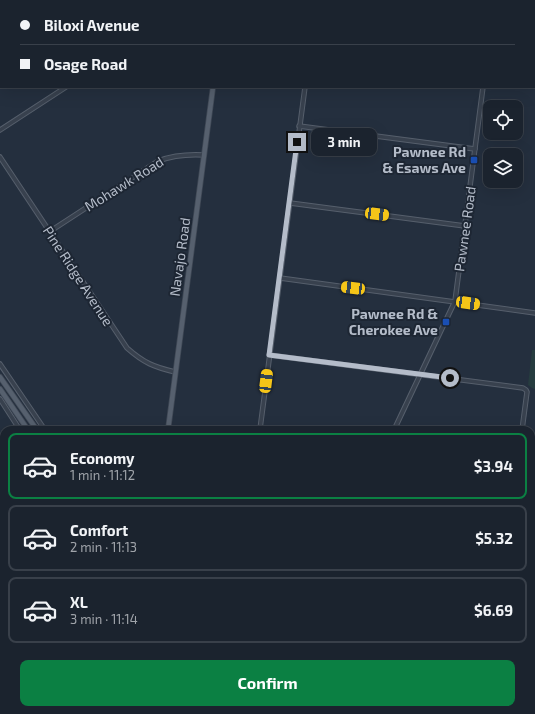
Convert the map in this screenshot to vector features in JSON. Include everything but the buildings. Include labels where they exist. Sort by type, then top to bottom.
[{"type":"main road","name":"Navajo Road","points":[[168,426],[213,88]]},
{"type":"main road","points":[[0,376],[34,426]]},
{"type":"main road","points":[[0,389],[25,426]]},
{"type":"street","points":[[0,130],[64,88]]},
{"type":"street","points":[[262,426],[269,355],[304,88]]},
{"type":"street","name":"Pawnee Road","points":[[396,426],[455,301],[484,88]]},
{"type":"street","points":[[299,126],[475,149]]},
{"type":"street","name":"Mohawk Road","points":[[49,232],[158,161],[177,155],[204,155]]},
{"type":"street","name":"Pine Ridge Avenue","points":[[0,158],[127,348],[139,359],[155,367],[175,372]]},
{"type":"street","points":[[290,203],[465,226]]},
{"type":"street","points":[[280,278],[535,312]]},
{"type":"street","points":[[269,355],[523,388],[526,390],[527,395],[523,426]]},
{"type":"street","points":[[0,364],[42,426]]},
{"type":"street","points":[[0,399],[17,426]]},
{"type":"green space","points":[[532,350],[535,350],[535,389],[528,385]]},
{"type":"place","name":"Pawnee Rd & Esaws Ave","points":[[474,160]]},
{"type":"place","name":"Pawnee Rd & Cherokee Ave","points":[[446,322]]},
{"type":"route","points":[[297,142],[269,355],[450,378]]}]
